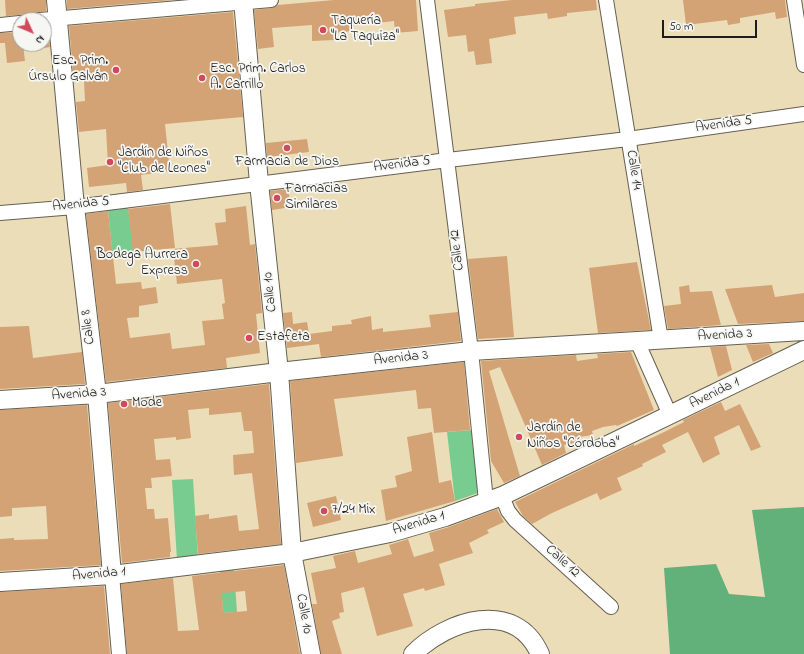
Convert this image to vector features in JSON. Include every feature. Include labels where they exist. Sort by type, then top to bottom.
[{"type":"main road","name":"Calle 8","points":[[56,0],[75,207],[97,394],[112,575]]},
{"type":"main road","name":"Calle 10","points":[[243,1],[259,183],[279,372],[292,553],[311,654]]},
{"type":"main road","name":"Avenida 3","points":[[0,400],[97,394],[470,351],[804,331]]},
{"type":"main road","points":[[775,333],[784,345],[778,363]]},
{"type":"main road","name":"Avenida 1","points":[[0,582],[112,575],[292,553],[390,533],[445,517],[494,498],[670,416],[804,350]]},
{"type":"main road","points":[[413,654],[435,636],[452,627],[470,621],[488,619],[507,621],[519,627],[527,634],[540,654]]},
{"type":"street","points":[[52,19],[243,1],[271,0]]},
{"type":"street","name":"Calle 12","points":[[427,0],[448,160],[470,351],[494,498],[515,520],[611,607]]},
{"type":"street","name":"Calle 14","points":[[606,0],[661,340]]},
{"type":"street","points":[[794,0],[804,65]]},
{"type":"street","points":[[0,25],[12,23]]},
{"type":"street","name":"Avenida 5","points":[[0,214],[75,207],[259,183],[628,139],[804,114]]},
{"type":"street","points":[[637,341],[670,416]]},
{"type":"street","name":"Calle 8","points":[[112,575],[118,654]]},
{"type":"green space","points":[[128,207],[134,256],[113,258],[108,210]]},
{"type":"green space","points":[[472,430],[478,493],[455,501],[447,432]]},
{"type":"green space","points":[[193,479],[198,559],[177,560],[172,480]]},
{"type":"green space","points":[[804,507],[804,654],[670,654],[664,568],[716,564],[729,594],[765,597],[752,510]]},
{"type":"green space","points":[[234,569],[237,612],[223,613],[220,571]]},
{"type":"building","points":[[5,0],[46,0],[46,11],[12,12],[12,16],[6,16]]},
{"type":"building","points":[[67,0],[172,0],[67,9]]},
{"type":"building","points":[[334,0],[416,0],[418,31],[395,33],[394,21],[351,26],[352,31],[334,33],[334,40],[312,41],[312,25],[272,28],[274,47],[258,49],[254,10],[272,8],[278,5]]},
{"type":"building","points":[[512,0],[596,0],[597,10],[567,13],[567,16],[548,19],[547,13],[514,17],[516,34],[489,39],[492,63],[476,65],[474,51],[468,52],[466,35],[448,37],[444,10],[475,6],[475,4]]},
{"type":"building","points":[[683,0],[785,0],[787,17],[776,19],[775,12],[740,18],[740,23],[728,25],[727,20],[686,25]]},
{"type":"building","points":[[233,12],[243,117],[165,124],[170,171],[141,175],[143,190],[127,192],[126,183],[89,187],[87,168],[108,165],[106,129],[79,132],[76,102],[85,101],[84,81],[74,82],[69,26]]},
{"type":"building","points":[[12,32],[12,52],[24,52],[25,61],[7,63],[5,43],[0,43],[0,33]]},
{"type":"building","name":"Farmacia de Dios","points":[[307,139],[309,152],[267,157],[266,143]]},
{"type":"building","name":"Farmacias Similares","points":[[288,189],[291,207],[272,210],[270,191]]},
{"type":"building","points":[[170,204],[175,248],[133,252],[128,209]]},
{"type":"building","points":[[246,206],[250,245],[255,244],[262,313],[256,314],[260,353],[226,358],[227,368],[106,382],[86,214],[108,211],[116,284],[141,282],[142,289],[156,287],[158,303],[139,306],[139,317],[127,318],[130,338],[170,333],[172,349],[205,345],[202,321],[224,319],[222,304],[225,303],[222,279],[177,284],[173,249],[218,245],[215,223],[226,222],[225,209]]},
{"type":"building","points":[[507,256],[514,337],[478,339],[468,259]]},
{"type":"building","points":[[637,262],[651,330],[598,333],[589,268]]},
{"type":"building","points":[[689,285],[690,292],[712,291],[721,325],[668,329],[664,306],[681,304],[679,287]]},
{"type":"building","points":[[772,285],[775,297],[804,293],[804,321],[738,324],[725,289]]},
{"type":"building","points":[[292,312],[293,324],[307,322],[309,334],[332,331],[332,326],[352,324],[351,320],[371,316],[372,330],[383,328],[383,332],[431,327],[429,315],[458,312],[461,341],[321,357],[319,344],[287,348],[283,313]]},
{"type":"building","points":[[29,326],[33,358],[82,352],[85,384],[0,389],[0,327]]},
{"type":"building","points":[[769,344],[773,353],[753,362],[746,345]]},
{"type":"building","points":[[726,346],[732,370],[718,377],[710,347]]},
{"type":"building","points":[[631,352],[654,410],[617,426],[603,427],[592,431],[593,435],[578,437],[579,442],[564,445],[566,453],[542,465],[500,367],[489,371],[520,476],[504,483],[491,461],[481,361],[576,355],[577,361],[598,358],[597,354]]},
{"type":"building","points":[[464,362],[470,430],[434,433],[431,408],[418,409],[416,390],[334,399],[343,456],[296,463],[290,381]]},
{"type":"building","points":[[269,384],[281,544],[198,554],[195,516],[209,514],[209,519],[237,515],[239,531],[259,529],[252,473],[234,475],[233,455],[254,453],[252,431],[244,431],[241,412],[209,415],[209,408],[188,410],[191,438],[176,440],[176,437],[154,439],[156,460],[170,459],[172,476],[151,478],[152,488],[145,488],[147,509],[154,509],[155,519],[168,518],[171,552],[170,557],[122,563],[108,403]]},
{"type":"building","points":[[721,402],[725,411],[740,404],[761,447],[751,451],[739,425],[714,437],[720,454],[703,463],[688,432],[662,445],[666,452],[642,464],[643,466],[617,478],[622,490],[600,500],[597,493],[552,513],[532,524],[523,516],[515,502],[634,444],[634,446],[658,435],[684,422],[683,420]]},
{"type":"building","points":[[87,405],[101,565],[0,571],[0,539],[48,539],[46,506],[12,508],[12,516],[0,517],[0,410]]},
{"type":"building","points":[[432,432],[439,483],[451,480],[455,501],[386,521],[381,490],[397,487],[395,476],[412,471],[407,437]]},
{"type":"building","name":"7/24 Mix","points":[[336,496],[341,520],[313,527],[307,503]]},
{"type":"building","points":[[497,509],[504,522],[487,530],[489,533],[469,543],[473,553],[439,564],[445,585],[425,591],[424,588],[403,594],[413,626],[377,636],[364,587],[341,593],[344,612],[339,613],[340,618],[332,621],[342,654],[321,654],[312,604],[317,604],[311,573],[336,568],[333,556],[355,551],[358,563],[392,554],[389,545],[408,539],[414,557],[434,551],[429,533]]},
{"type":"building","points":[[284,565],[300,654],[127,654],[121,584],[173,578],[178,631],[199,630],[192,576]],"holes":[[[245,591],[247,611],[223,613],[222,593]]]},
{"type":"building","points":[[104,586],[110,654],[0,654],[0,592]]},
{"type":"place","name":"Taquería \"La Taquiza\"","points":[[323,30]]},
{"type":"place","name":"Esc. Prim. Úrsulo Galván","points":[[116,70]]},
{"type":"place","name":"Esc. Prim. Carlos A. Carrillo","points":[[202,78]]},
{"type":"place","name":"Farmacia de Dios","points":[[287,148]]},
{"type":"place","name":"Jardín de Niños \"Club de Leones\"","points":[[110,162]]},
{"type":"place","name":"Farmacias Similares","points":[[277,198]]},
{"type":"place","name":"Bodega Aurrera Express","points":[[196,264]]},
{"type":"place","name":"Estafeta","points":[[249,338]]},
{"type":"place","name":"Mode","points":[[124,404]]},
{"type":"place","name":"Jardín de Niños \"Córdoba\"","points":[[519,437]]},
{"type":"place","name":"7/24 Mix","points":[[324,511]]}]
